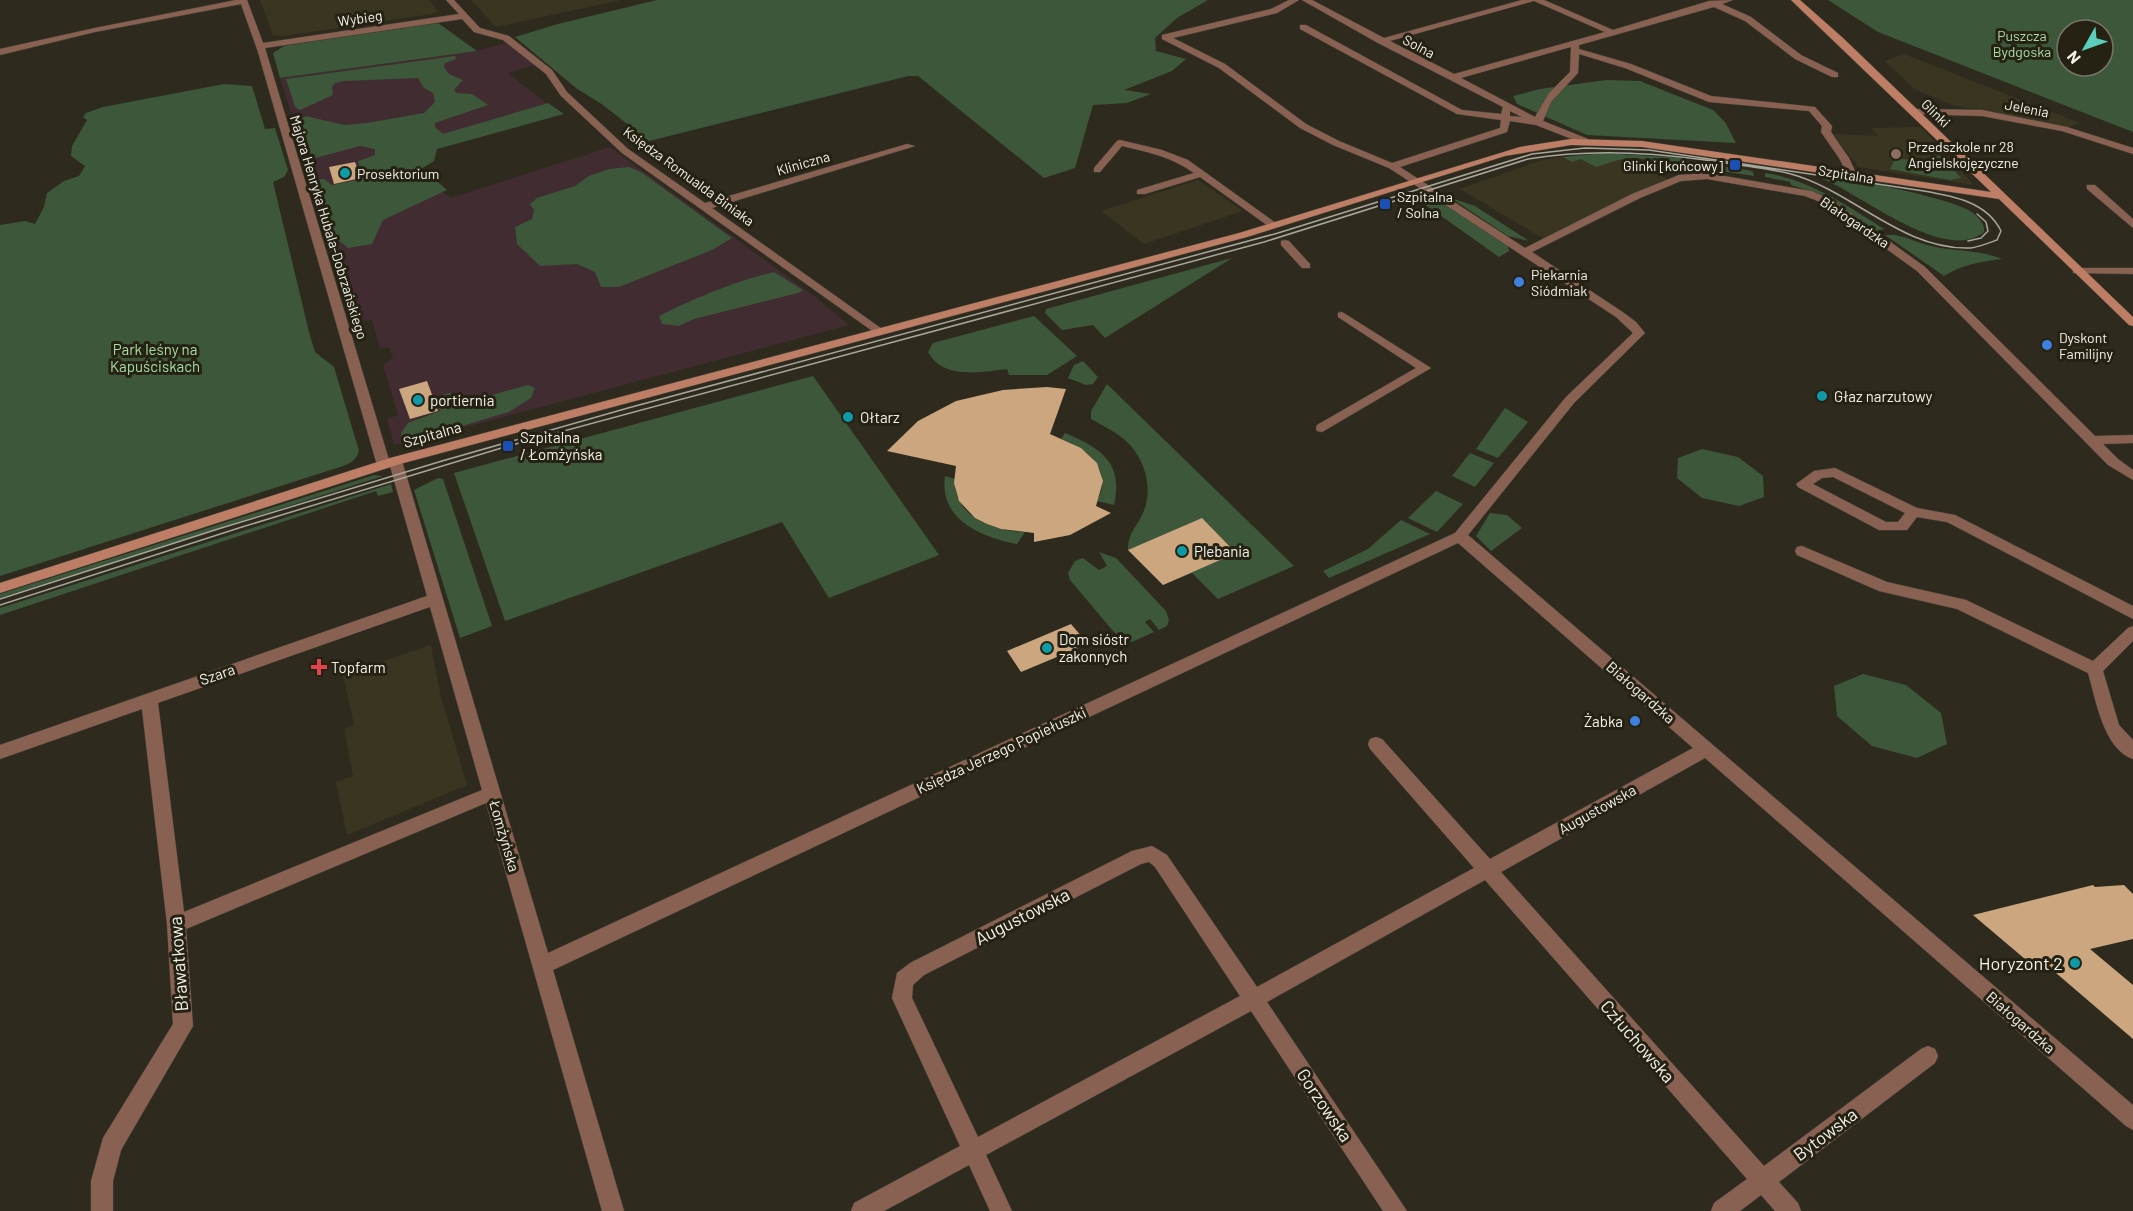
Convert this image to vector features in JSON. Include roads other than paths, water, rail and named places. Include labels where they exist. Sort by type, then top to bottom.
[{"type":"street","points":[[450,0],[464,16]]},
{"type":"street","points":[[1296,0],[1274,11],[1165,37],[1222,66],[1303,126],[1336,143],[1392,166],[1620,315],[1639,333],[1570,400],[1460,536]]},
{"type":"street","points":[[1306,0],[1381,41]]},
{"type":"street","name":"Solna","points":[[1381,41],[1531,0]]},
{"type":"street","points":[[1537,0],[1613,33]]},
{"type":"street","points":[[1703,0],[1748,19],[1798,57],[1835,75]]},
{"type":"street","points":[[1451,78],[1576,48],[1613,33],[1729,0]]},
{"type":"street","name":"Glinki","points":[[1795,0],[1840,40],[2133,323]]},
{"type":"street","points":[[0,52],[95,30],[243,1]]},
{"type":"street","name":"Majora Henryka Hubala-Dobrzańskiego","points":[[243,1],[260,46],[390,463]]},
{"type":"street","name":"Wybieg","points":[[260,46],[464,16]]},
{"type":"street","name":"Księdza Romualda Biniaka","points":[[464,16],[477,30],[506,39],[549,72],[564,94],[625,151],[878,331]]},
{"type":"street","points":[[1303,27],[1460,112],[1538,122],[1548,99],[1574,73],[1576,48]]},
{"type":"street","name":"Solna","points":[[1381,41],[1538,122],[1585,141]]},
{"type":"street","points":[[1576,48],[1628,66],[1709,99],[1812,109],[1827,126],[1826,132],[1844,158],[1852,175]]},
{"type":"street","points":[[1392,166],[1504,130],[1507,119],[1505,105]]},
{"type":"street","name":"Jelenia","points":[[1913,112],[1991,115],[2064,129],[2133,151]]},
{"type":"street","points":[[1097,170],[1123,140],[1174,157],[1275,226]]},
{"type":"street","name":"Szpitalna","points":[[0,588],[390,463],[1275,226],[1518,149],[1554,142],[1632,143],[2000,196]]},
{"type":"street","name":"Kliniczna","points":[[704,207],[910,146]]},
{"type":"street","points":[[1141,192],[1201,174]]},
{"type":"street","name":"Białogardzka","points":[[1524,252],[1670,180],[1679,178],[1707,176],[1807,193],[1827,201],[1920,269],[1994,340],[2113,462],[2133,476]]},
{"type":"street","points":[[2091,187],[2133,225]]},
{"type":"street","points":[[1285,243],[1306,266]]},
{"type":"street","points":[[2077,271],[2133,271]]},
{"type":"street","points":[[1322,428],[1425,368],[1342,315]]},
{"type":"street","points":[[2091,440],[2133,439]]},
{"type":"street","name":"Łomżyńska","points":[[390,463],[435,598],[613,1211]]},
{"type":"street","points":[[1914,512],[1902,527],[1884,527],[1803,483],[1819,474],[1835,472],[1914,512],[1950,518],[2133,613]]},
{"type":"street","name":"Białogardzka","points":[[1460,536],[2133,1119]]},
{"type":"street","name":"Księdza Jerzego Popiełuszki","points":[[542,965],[1460,536]]},
{"type":"street","points":[[1802,551],[1884,587],[1961,604],[2095,669],[2112,728],[2133,752]]},
{"type":"street","name":"Szara","points":[[0,752],[435,598]]},
{"type":"street","points":[[2095,669],[2133,632]]},
{"type":"street","name":"Bławatkowa","points":[[102,1211],[102,1181],[111,1146],[183,1026],[176,924],[149,698]]},
{"type":"street","points":[[1376,744],[1487,870]]},
{"type":"street","name":"Augustowska","points":[[862,1211],[1254,999],[1707,749]]},
{"type":"street","points":[[176,924],[492,793]]},
{"type":"street","name":"Augustowska","points":[[973,1151],[902,998],[904,980],[917,969],[1138,857],[1152,854],[1161,861],[1254,999]]},
{"type":"street","name":"Człuchowska","points":[[1487,870],[1790,1211]]},
{"type":"street","name":"Gorzowska","points":[[1254,999],[1396,1211]]},
{"type":"street","name":"Bytowska","points":[[1722,1211],[1928,1056]]},
{"type":"street","points":[[973,1151],[1001,1211]]},
{"type":"tram line","points":[[0,599],[218,529],[442,461],[628,408],[1278,233],[1532,154],[1585,148],[1649,150],[1924,191],[1957,198],[1978,207],[1995,221],[2001,231],[1997,240],[1971,248],[1946,246],[1923,240],[1879,219],[1814,182],[1762,168],[1630,153],[1579,154],[1528,159],[1264,242],[508,446],[242,527],[0,605]]},
{"type":"tram line","points":[[1968,241],[1981,238],[1988,231],[1986,222],[1977,214]]},
{"type":"place","name":"Przedszkole nr 28 Angielskojęzyczne","points":[[1896,154]]},
{"type":"place","name":"Glinki [końcowy]","points":[[1735,165]]},
{"type":"place","name":"Prosektorium","points":[[345,173]]},
{"type":"place","name":"Szpitalna / Solna","points":[[1385,204]]},
{"type":"place","name":"Piekarnia Siódmiak","points":[[1519,282]]},
{"type":"place","name":"Dyskont Familijny","points":[[2047,345]]},
{"type":"place","name":"Głaz narzutowy","points":[[1822,396]]},
{"type":"place","name":"portiernia","points":[[418,400]]},
{"type":"place","name":"Ołtarz","points":[[848,417]]},
{"type":"place","name":"Szpitalna / Łomżyńska","points":[[508,446]]},
{"type":"place","name":"Plebania","points":[[1182,551]]},
{"type":"place","name":"Dom sióstr zakonnych","points":[[1047,648]]},
{"type":"place","name":"Topfarm","points":[[319,667]]},
{"type":"place","name":"Żabka","points":[[1635,721]]},
{"type":"place","name":"Horyzont 2","points":[[2075,963]]},
{"type":"park label","name":"Puszcza Bydgoska","points":[[2022,44]]},
{"type":"park label","name":"Park leśny na Kapuściskach","points":[[155,358]]}]
